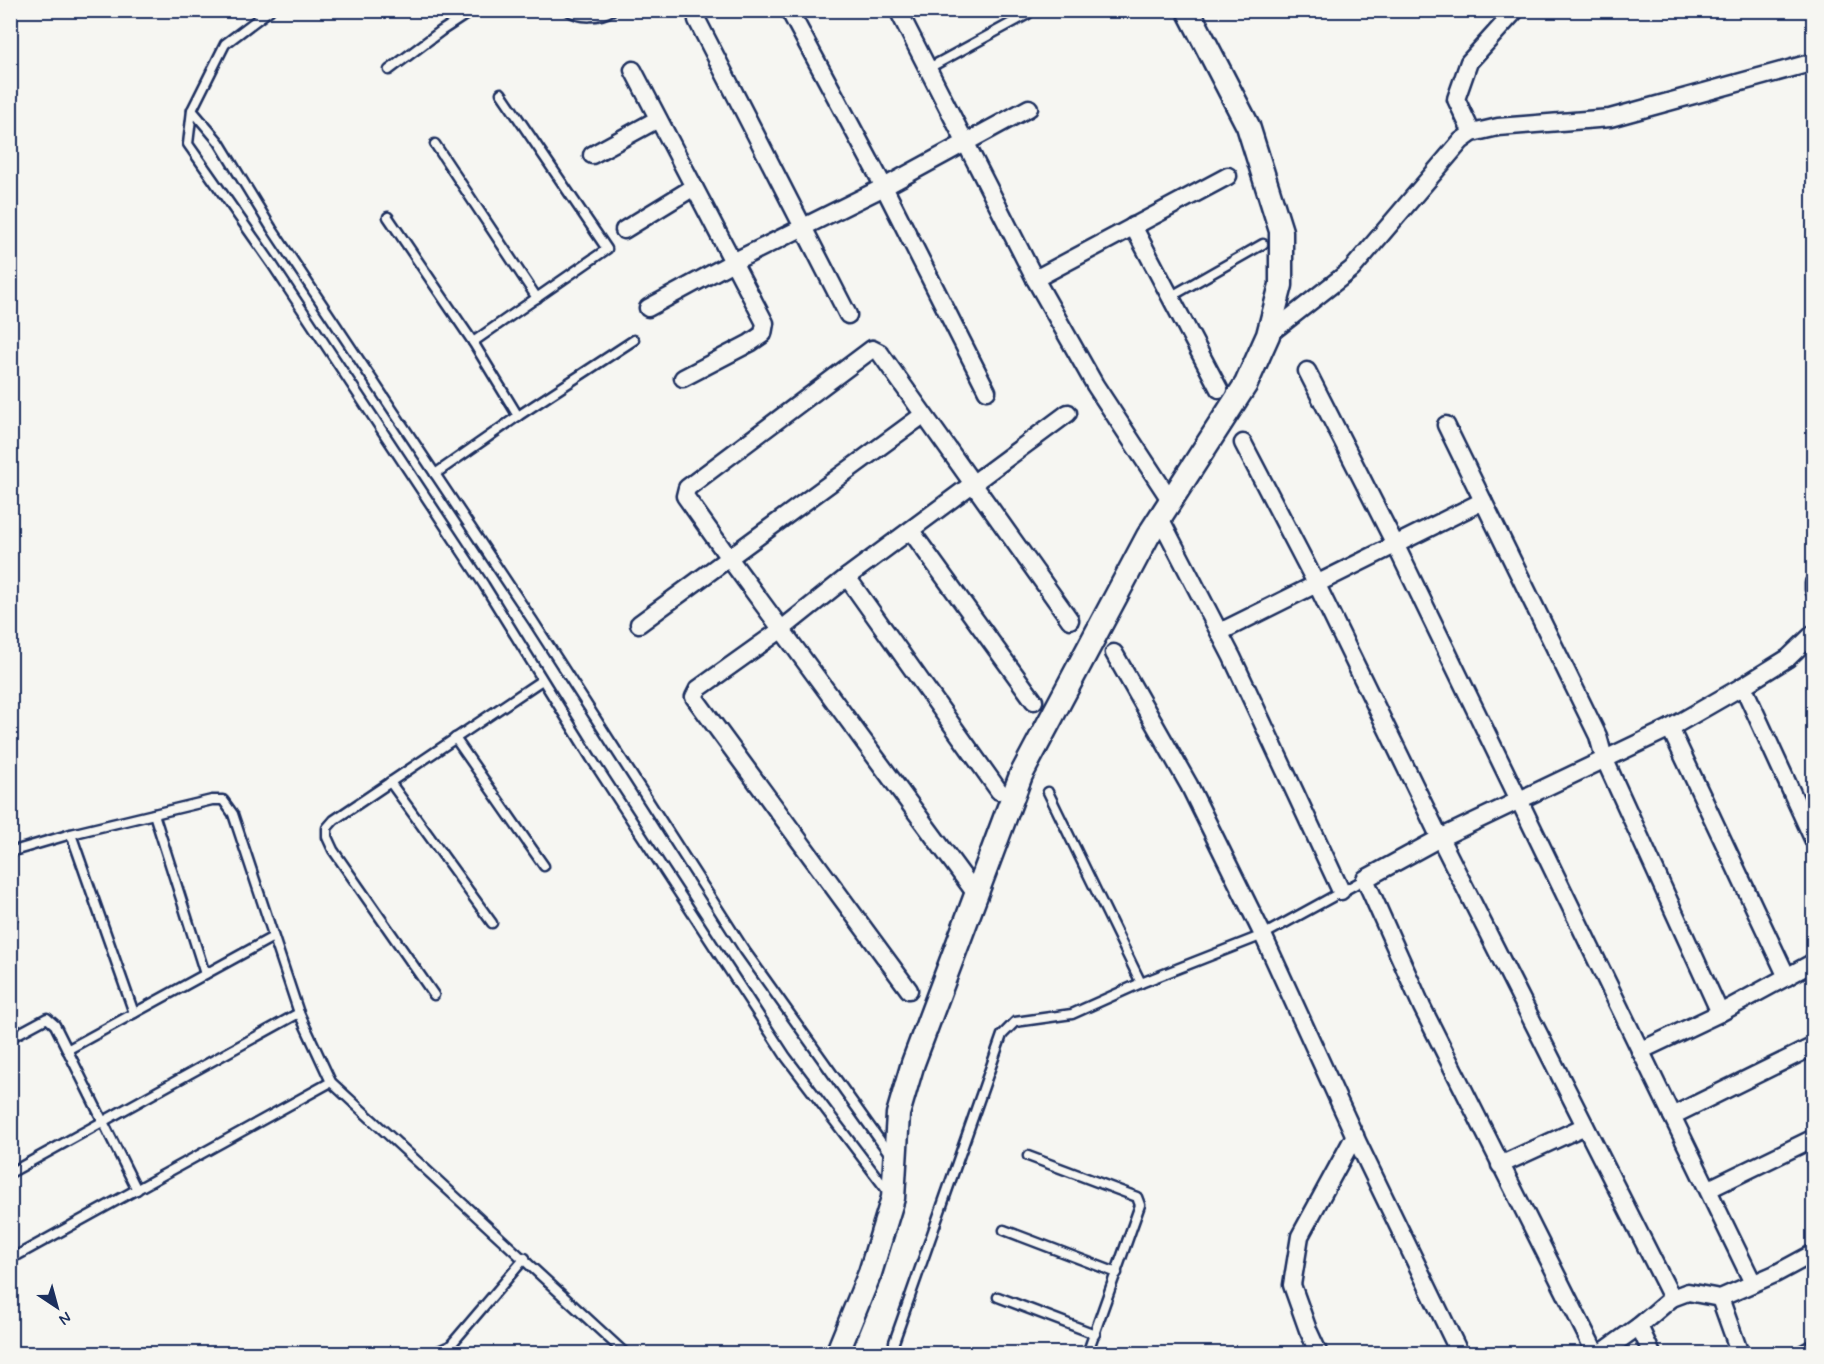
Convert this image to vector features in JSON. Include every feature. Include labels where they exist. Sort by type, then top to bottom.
[{"type":"street","points":[[789,10],[884,187],[987,391]]},
{"type":"street","points":[[898,10],[1035,279],[1166,509],[1220,632],[1341,891]]},
{"type":"street","points":[[837,1353],[870,1274],[893,1198],[898,1114],[913,1063],[1021,775],[1166,509],[1246,384],[1268,335],[1281,285],[1281,231],[1248,126],[1188,10]]},
{"type":"street","points":[[1472,133],[1456,99],[1469,62],[1516,10]]},
{"type":"street","points":[[697,20],[848,315]]},
{"type":"street","points":[[1268,335],[1352,269],[1461,141],[1472,133],[1498,127],[1610,118],[1814,62]]},
{"type":"street","points":[[633,69],[765,323],[763,334],[750,343],[683,378]]},
{"type":"street","points":[[648,309],[733,262],[884,187],[1029,108]]},
{"type":"street","points":[[592,155],[658,119]]},
{"type":"street","points":[[1035,279],[1228,176]]},
{"type":"street","points":[[624,230],[694,187]]},
{"type":"street","points":[[1132,226],[1219,388]]},
{"type":"street","points":[[976,894],[729,558],[685,496],[687,488],[872,349],[880,353],[1070,620]]},
{"type":"street","points":[[1306,371],[1395,544],[1753,1283]]},
{"type":"street","points":[[909,990],[694,697],[698,689],[782,629],[1068,413]]},
{"type":"street","points":[[639,624],[923,415]]},
{"type":"street","points":[[1446,425],[1598,736],[1604,758],[1720,1013]]},
{"type":"street","points":[[1243,443],[1317,585],[1440,838],[1672,1298]]},
{"type":"street","points":[[1220,632],[1483,501]]},
{"type":"street","points":[[911,531],[1034,701]]},
{"type":"street","points":[[847,578],[999,790]]},
{"type":"street","points":[[1814,583],[1814,590]]},
{"type":"street","points":[[1814,633],[1788,658],[1670,728],[1440,838],[1365,879],[1422,1007],[1500,1165],[1598,1353],[1639,1326],[1672,1298],[1688,1292],[1720,1298],[1814,1253]]},
{"type":"street","points":[[1114,652],[1189,785],[1263,935],[1355,1135],[1460,1353]]},
{"type":"street","points":[[1743,686],[1814,841]]},
{"type":"street","points":[[1670,728],[1787,976]]},
{"type":"street","points":[[1640,1051],[1720,1013],[1787,976],[1812,967]]},
{"type":"street","points":[[1672,1116],[1814,1046]]},
{"type":"street","points":[[1500,1165],[1585,1126]]},
{"type":"street","points":[[1319,1353],[1292,1285],[1300,1236],[1355,1135]]},
{"type":"street","points":[[1708,1190],[1814,1137]]},
{"type":"street","points":[[1720,1298],[1740,1353]]},
{"type":"street","points":[[1639,1326],[1652,1353]]},
{"type":"street","points":[[1803,1353],[1814,1348]]},
{"type":"lane","points":[[270,10],[225,44],[192,110],[188,144],[278,274],[484,585],[591,759],[786,1057],[893,1198]]},
{"type":"lane","points":[[389,70],[473,10]]},
{"type":"lane","points":[[568,10],[575,15],[603,16],[612,10]]},
{"type":"lane","points":[[927,69],[1028,14]]},
{"type":"lane","points":[[473,342],[607,249],[501,93]]},
{"type":"lane","points":[[192,110],[219,142],[272,229],[539,631],[745,951],[895,1163]]},
{"type":"lane","points":[[435,144],[537,297]]},
{"type":"lane","points":[[388,217],[473,342],[518,416]]},
{"type":"lane","points":[[1170,298],[1263,244]]},
{"type":"lane","points":[[435,474],[634,340]]},
{"type":"lane","points":[[434,995],[333,850],[327,837],[327,828],[334,820],[542,680]]},
{"type":"lane","points":[[455,738],[544,866]]},
{"type":"lane","points":[[390,782],[492,924]]},
{"type":"lane","points":[[1048,792],[1142,982]]},
{"type":"lane","points":[[10,852],[71,834],[212,800],[223,800],[233,814],[299,1013],[332,1082],[626,1353]]},
{"type":"lane","points":[[154,814],[205,974]]},
{"type":"lane","points":[[71,834],[134,1013]]},
{"type":"lane","points":[[894,1342],[1002,1035],[1016,1022],[1072,1014],[1142,982],[1263,935],[1365,879]]},
{"type":"lane","points":[[67,1050],[273,937]]},
{"type":"lane","points":[[10,1173],[299,1013]]},
{"type":"lane","points":[[10,1038],[47,1018],[55,1025],[137,1190]]},
{"type":"lane","points":[[18,1255],[332,1082]]},
{"type":"lane","points":[[1028,1156],[1137,1197],[1140,1205],[1088,1353]]},
{"type":"lane","points":[[1004,1230],[1117,1273]]},
{"type":"lane","points":[[432,1353],[450,1346],[525,1258]]},
{"type":"lane","points":[[998,1297],[1095,1334]]},
{"type":"lane","points":[[450,1346],[458,1353]]}]
